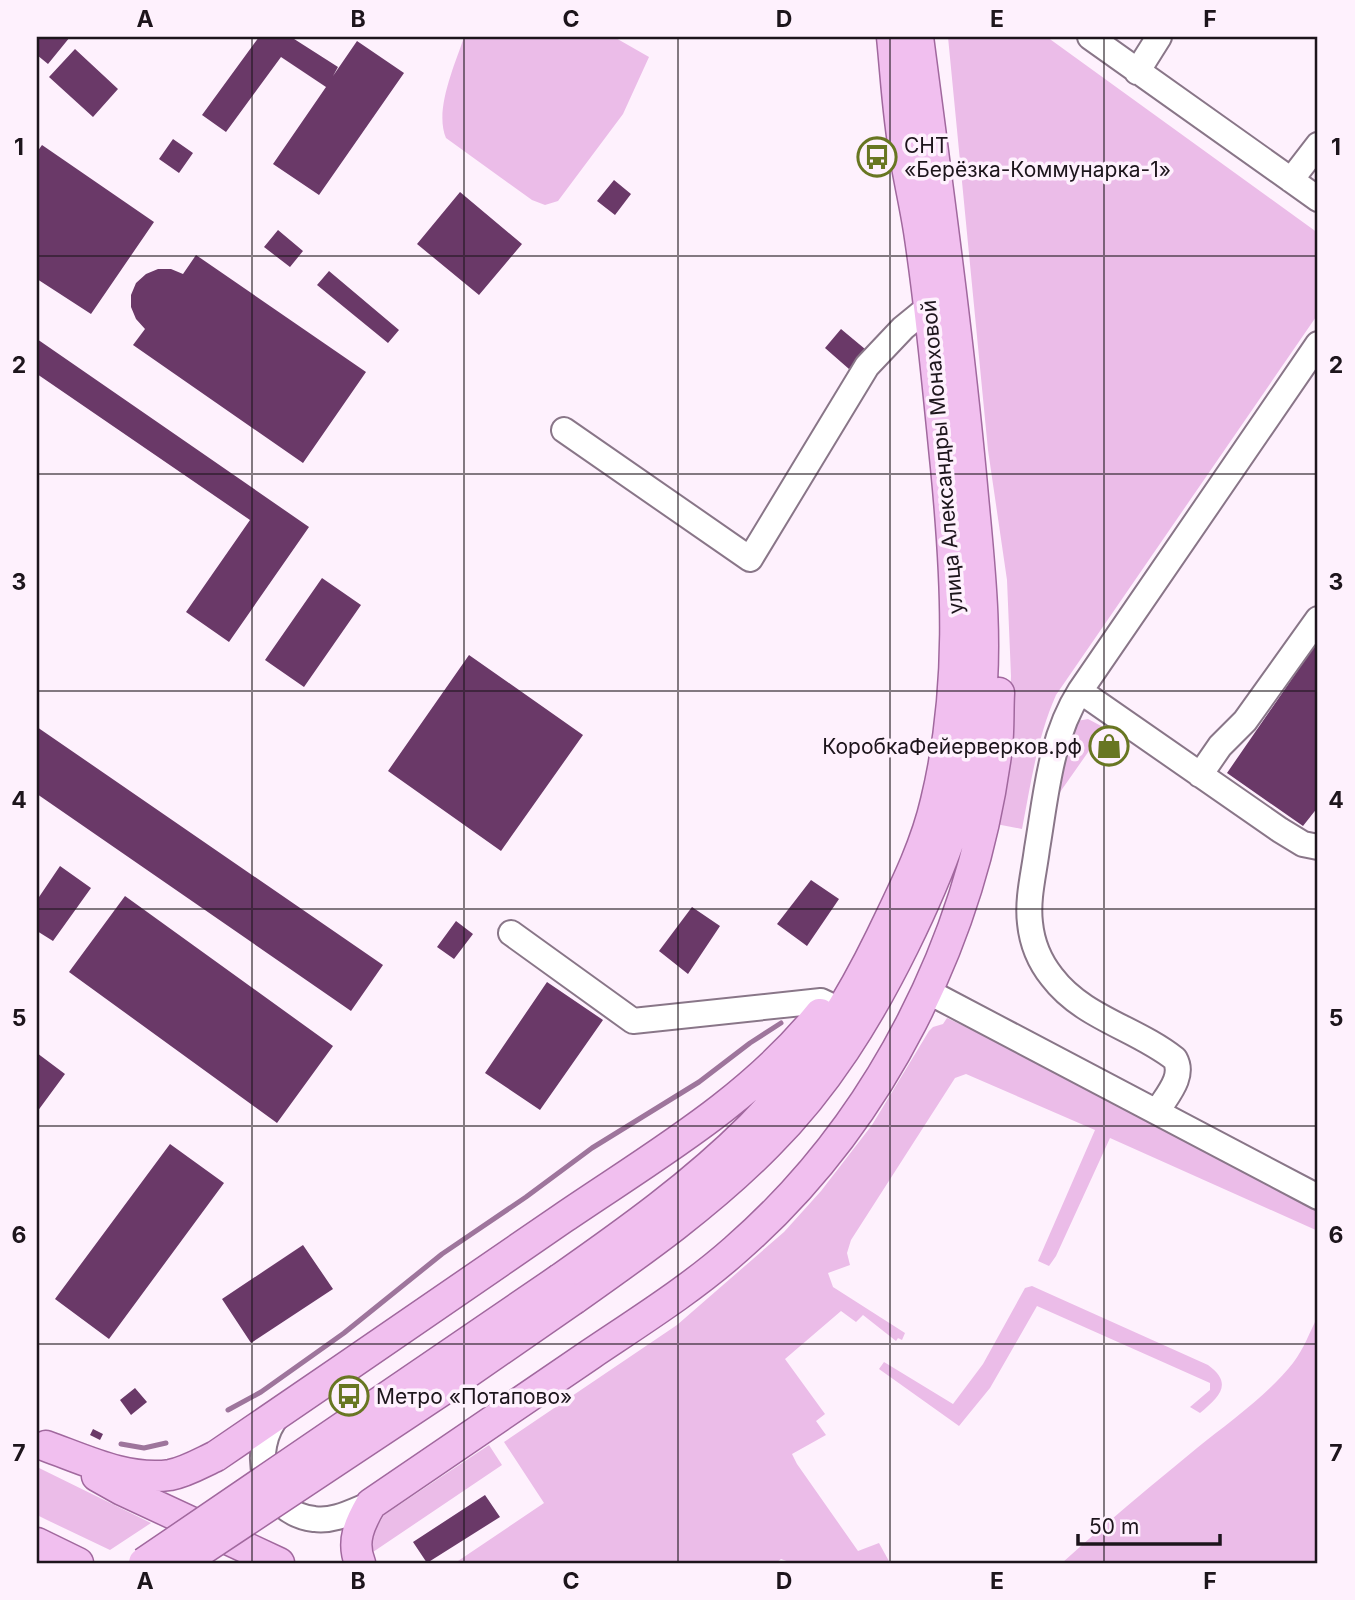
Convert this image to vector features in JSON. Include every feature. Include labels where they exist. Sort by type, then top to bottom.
[{"type":"main road","name":"улица Александры Монаховой","points":[[182,1563],[433,1397],[567,1289],[704,1172],[752,1126],[799,1073],[835,1007],[886,927],[909,881],[936,805],[949,736],[955,671],[954,548],[929,306],[919,227],[904,154],[892,37]]},
{"type":"main road","name":"улица Александры Монаховой","points":[[144,1563],[567,1289],[677,1224],[720,1190],[770,1143],[818,1088],[853,1040],[883,989],[931,891],[961,806],[971,765],[983,671],[984,607],[979,551],[955,318],[918,37]]},
{"type":"main road","points":[[922,69],[933,37]]},
{"type":"main road","points":[[360,1563],[356,1541],[361,1523],[371,1504],[700,1280],[766,1222],[815,1169],[865,1102],[927,991],[952,930],[972,870],[997,745],[1000,674],[994,615],[979,551]]},
{"type":"main road","points":[[41,1444],[115,1471],[143,1475],[169,1475],[216,1456],[594,1197],[679,1142],[740,1095],[835,1007]]},
{"type":"main road","points":[[41,1444],[122,1490],[279,1563]]},
{"type":"main road","points":[[37,1543],[78,1563]]},
{"type":"street","points":[[1090,37],[1318,199]]},
{"type":"street","points":[[1138,72],[1159,37]]},
{"type":"street","points":[[1291,180],[1318,145]]},
{"type":"street","points":[[564,430],[750,559],[867,366],[903,328],[929,306]]},
{"type":"street","points":[[1157,1112],[1177,1079],[1179,1071],[1175,1059],[1077,1002],[1052,977],[1032,938],[1029,909],[1054,750],[1064,719],[1080,691],[1318,344]]},
{"type":"street","points":[[1200,775],[1220,746],[1245,721],[1318,619]]},
{"type":"street","points":[[1080,691],[1280,830],[1303,844],[1318,847]]},
{"type":"street","points":[[511,933],[633,1021],[793,1002],[821,1001],[835,1007]]},
{"type":"street","points":[[927,991],[1318,1197]]},
{"type":"street","points":[[281,1411],[267,1431],[262,1455],[266,1480],[279,1501],[300,1515],[323,1520],[371,1504]]},
{"type":"shaded area","points":[[464,37],[614,37],[649,57],[623,114],[558,201],[545,205],[532,200],[446,138],[442,114],[444,101]]},
{"type":"shaded area","points":[[948,37],[1047,37],[1318,233],[1318,314],[1056,695],[1039,744],[1022,829],[996,824],[1008,753],[1011,676],[1007,580],[988,450]]},
{"type":"shaded area","points":[[1088,719],[1105,728],[1058,795],[1063,750],[1077,721]]},
{"type":"shaded area","points":[[947,1018],[1009,1047],[1318,1207],[1318,1231],[1110,1138],[1049,1266],[1038,1261],[1095,1130],[966,1074],[955,1078],[851,1240],[847,1253],[850,1265],[828,1273],[833,1287],[905,1333],[902,1340],[898,1338],[896,1341],[863,1315],[856,1322],[841,1311],[785,1359],[825,1414],[816,1421],[826,1435],[792,1454],[797,1464],[858,1551],[879,1543],[890,1563],[792,1563],[781,1559],[776,1563],[455,1563],[544,1503],[504,1442],[677,1325],[784,1232],[821,1191],[872,1125],[929,1031],[943,1024]]},
{"type":"shaded area","points":[[1032,1286],[1208,1365],[1216,1372],[1222,1384],[1218,1396],[1200,1413],[1190,1407],[1210,1390],[1210,1383],[1037,1306],[990,1388],[959,1426],[879,1369],[884,1362],[953,1404],[983,1364],[1025,1288]]},
{"type":"shaded area","points":[[1318,1316],[1318,1563],[1062,1563],[1272,1386],[1297,1358]]},
{"type":"shaded area","points":[[489,1445],[502,1465],[373,1552],[373,1534],[384,1515]]},
{"type":"shaded area","points":[[37,1467],[151,1523],[110,1550],[47,1520],[37,1515]]},
{"type":"building","points":[[37,37],[70,37],[48,64],[37,55]]},
{"type":"building","points":[[259,37],[291,37],[281,57],[226,132],[202,115]]},
{"type":"building","points":[[291,37],[338,67],[333,76],[357,41],[404,73],[319,195],[273,164],[326,87],[281,57]]},
{"type":"building","points":[[75,49],[118,89],[93,117],[49,77]]},
{"type":"building","points":[[173,139],[193,153],[179,173],[159,159]]},
{"type":"building","points":[[42,145],[154,222],[91,314],[37,279],[37,152]]},
{"type":"building","points":[[614,180],[631,194],[615,215],[597,201]]},
{"type":"building","points":[[460,192],[522,244],[479,295],[417,244]]},
{"type":"building","points":[[278,230],[303,251],[290,267],[264,247]]},
{"type":"building","points":[[196,255],[366,372],[303,463],[133,345],[145,329],[136,319],[131,307],[131,295],[136,283],[146,274],[158,269],[171,269],[183,274]]},
{"type":"building","points":[[329,271],[399,330],[388,343],[317,285]]},
{"type":"building","points":[[841,329],[865,349],[849,369],[825,348]]},
{"type":"building","points":[[37,339],[309,527],[229,642],[186,612],[250,520],[37,374]]},
{"type":"building","points":[[322,578],[361,605],[304,687],[265,660]]},
{"type":"building","points":[[1318,641],[1318,807],[1303,826],[1227,773]]},
{"type":"building","points":[[469,655],[583,735],[501,851],[388,771]]},
{"type":"building","points":[[37,727],[383,965],[351,1011],[37,794]]},
{"type":"building","name":"КоробкаФейерверков.рф","points":[[1111,735],[1119,741],[1108,757],[1099,751]]},
{"type":"building","points":[[60,866],[91,888],[53,941],[37,931],[37,900]]},
{"type":"building","points":[[811,880],[839,899],[807,946],[777,924]]},
{"type":"building","points":[[125,896],[333,1046],[277,1123],[69,972]]},
{"type":"building","points":[[692,907],[720,926],[688,974],[659,951]]},
{"type":"building","points":[[456,921],[473,934],[454,959],[437,947]]},
{"type":"building","points":[[547,982],[603,1020],[540,1110],[485,1073]]},
{"type":"building","points":[[37,1053],[65,1074],[37,1112]]},
{"type":"building","points":[[170,1144],[224,1183],[109,1339],[55,1299]]},
{"type":"building","points":[[303,1245],[333,1289],[251,1343],[222,1299]]},
{"type":"building","points":[[135,1388],[147,1402],[131,1415],[120,1400]]},
{"type":"building","points":[[93,1429],[103,1434],[100,1440],[90,1435]]},
{"type":"building","points":[[485,1495],[500,1517],[427,1563],[413,1542]]},
{"type":"waterway","points":[[228,1410],[261,1392],[344,1333],[442,1254],[592,1148],[699,1082],[781,1023]]},
{"type":"waterway","points":[[121,1444],[144,1448],[166,1443]]},
{"type":"place","name":"СНТ «Берёзка-Коммунарка-1»","points":[[877,157]]},
{"type":"place","name":"КоробкаФейерверков.рф","points":[[1109,746]]},
{"type":"place","name":"Метро «Потапово»","points":[[349,1396]]}]
